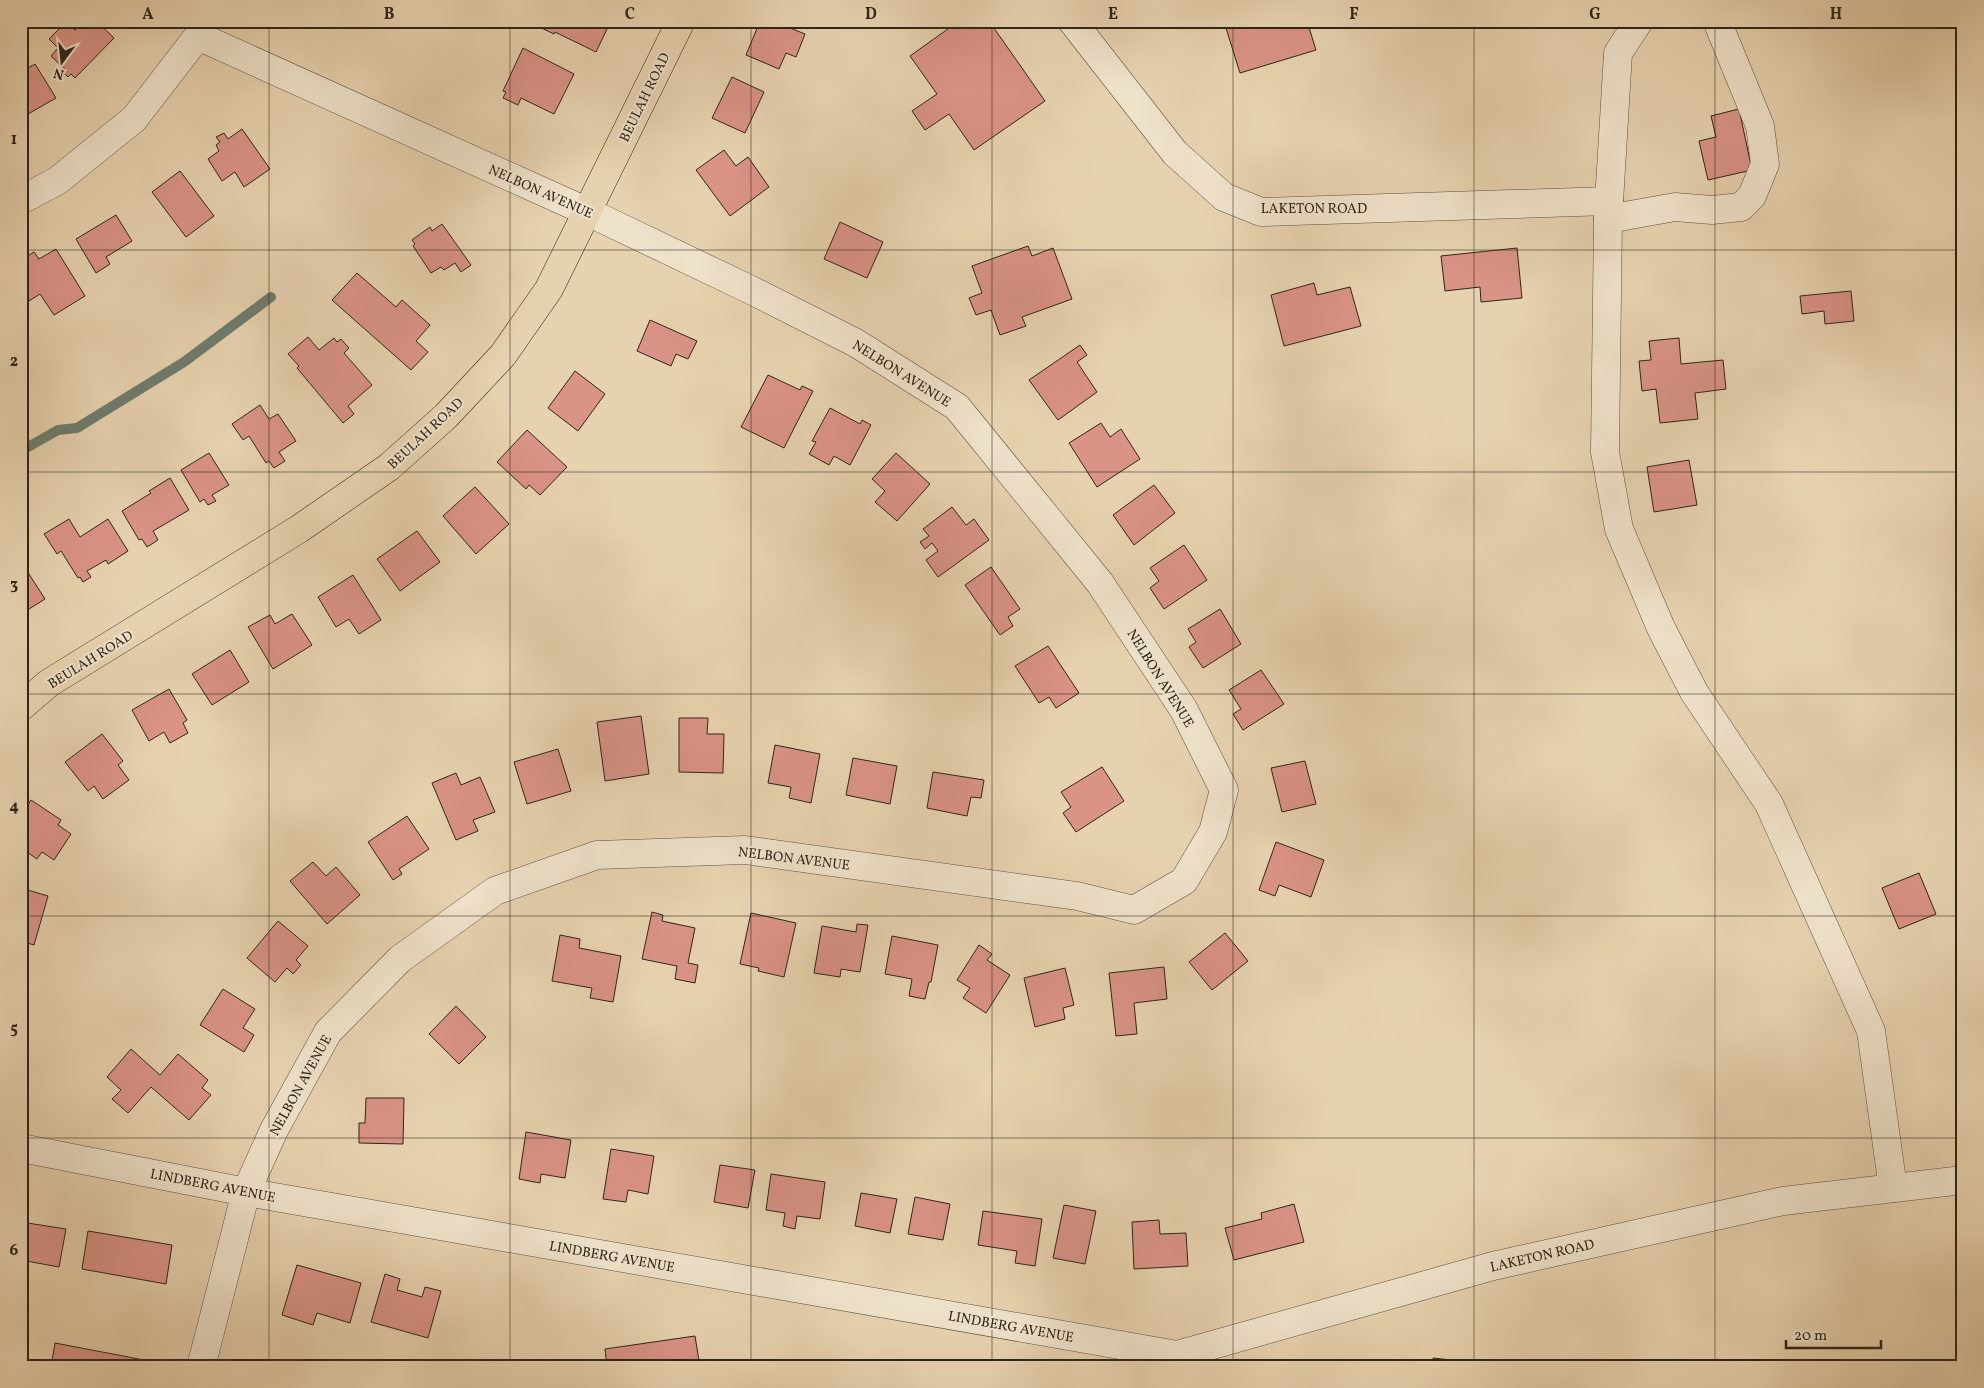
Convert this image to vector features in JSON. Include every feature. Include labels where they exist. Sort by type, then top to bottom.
[{"type":"main road","name":"BEULAH ROAD","points":[[21,707],[49,683],[299,529],[389,467],[446,416],[504,355],[549,289],[681,21]]},
{"type":"street","name":"LAKETON ROAD","points":[[1072,21],[1175,153],[1224,197],[1261,212],[1608,210],[1675,207],[1712,210],[1741,207],[1752,196],[1765,164],[1760,126],[1717,21]]},
{"type":"street","points":[[1639,21],[1618,53],[1608,210],[1605,452],[1619,529],[1661,628],[1694,692],[1769,804],[1871,1031],[1893,1188]]},
{"type":"street","name":"NELBON AVENUE","points":[[201,29],[751,290],[856,344],[957,407],[1100,583],[1184,710],[1224,790],[1213,832],[1184,881],[1134,910],[1077,896],[746,850],[597,856],[495,891],[400,959],[328,1032],[274,1130],[246,1192],[201,1367]]},
{"type":"street","points":[[21,200],[57,181],[134,119],[201,29]]},
{"type":"street","name":"LINDBERG AVENUE","points":[[21,1148],[246,1192],[1177,1355],[1202,1367]]},
{"type":"street","name":"LAKETON ROAD","points":[[1128,1367],[1177,1355],[1493,1266],[1783,1201],[1963,1180]]},
{"type":"building","points":[[84,21],[96,21],[114,38],[75,78],[71,74],[68,77],[63,72],[65,69],[51,56],[58,48],[49,39],[66,22],[75,30]]},
{"type":"building","points":[[535,21],[600,21],[598,25],[607,29],[596,52],[555,32],[554,34],[533,24]]},
{"type":"building","points":[[760,21],[773,21],[805,34],[796,57],[786,53],[779,69],[746,55]]},
{"type":"building","points":[[959,21],[989,21],[1045,101],[974,150],[949,114],[925,130],[912,111],[937,94],[910,56]]},
{"type":"building","points":[[1248,21],[1307,21],[1316,50],[1240,73],[1226,28]]},
{"type":"building","points":[[523,48],[574,74],[554,114],[521,98],[518,105],[503,98],[506,92],[503,91]]},
{"type":"building","points":[[35,64],[56,98],[21,118],[21,72]]},
{"type":"building","points":[[732,77],[764,92],[745,133],[712,118]]},
{"type":"building","points":[[1739,109],[1752,170],[1708,180],[1699,141],[1716,137],[1711,116]]},
{"type":"building","points":[[242,129],[270,169],[244,187],[235,172],[222,181],[208,159],[219,151],[216,145],[220,142],[216,137],[224,133],[228,139]]},
{"type":"building","points":[[724,150],[736,166],[748,157],[769,187],[730,216],[696,170]]},
{"type":"building","points":[[180,171],[214,216],[186,237],[152,192]]},
{"type":"building","points":[[116,215],[132,241],[106,257],[110,264],[96,273],[76,239]]},
{"type":"building","points":[[840,222],[883,242],[867,278],[824,259]]},
{"type":"building","points":[[442,224],[471,265],[461,272],[455,263],[444,270],[441,267],[431,273],[413,246],[415,244],[412,240],[430,227],[432,231]]},
{"type":"building","points":[[1028,246],[1032,256],[1053,248],[1072,299],[1022,317],[1026,326],[1000,335],[991,310],[976,315],[969,298],[982,293],[972,266]]},
{"type":"building","points":[[1517,248],[1522,298],[1481,302],[1480,287],[1445,291],[1441,256]]},
{"type":"building","points":[[56,249],[85,296],[54,315],[40,294],[29,301],[21,289],[21,260],[34,252],[39,259]]},
{"type":"building","points":[[357,273],[396,307],[402,300],[430,325],[416,341],[428,352],[411,370],[332,300]]},
{"type":"building","points":[[1314,283],[1317,295],[1350,287],[1361,326],[1284,346],[1271,295]]},
{"type":"building","points":[[1851,291],[1854,321],[1825,324],[1824,311],[1802,314],[1800,296]]},
{"type":"building","points":[[650,320],[697,341],[688,359],[676,354],[671,366],[637,351]]},
{"type":"building","points":[[308,337],[319,350],[334,338],[337,342],[341,339],[349,348],[344,353],[372,385],[348,406],[354,414],[343,423],[297,368],[299,366],[288,354]]},
{"type":"building","points":[[1679,338],[1681,364],[1723,360],[1726,389],[1695,393],[1698,419],[1660,423],[1656,389],[1642,391],[1639,361],[1651,360],[1649,341]]},
{"type":"building","points":[[1080,345],[1087,355],[1077,362],[1097,392],[1058,420],[1029,380]]},
{"type":"building","points":[[575,371],[605,394],[578,431],[548,408]]},
{"type":"building","points":[[768,375],[800,390],[802,386],[813,391],[784,448],[741,427]]},
{"type":"building","points":[[260,405],[269,419],[278,414],[296,441],[279,452],[285,461],[274,468],[269,461],[266,463],[249,436],[243,440],[232,424]]},
{"type":"building","points":[[830,408],[860,424],[862,420],[871,425],[850,465],[834,456],[829,465],[809,454],[816,442],[812,441]]},
{"type":"building","points":[[1101,423],[1110,437],[1121,429],[1140,459],[1097,487],[1069,443]]},
{"type":"building","points":[[527,430],[567,467],[540,495],[529,485],[526,489],[497,462]]},
{"type":"building","points":[[209,453],[229,485],[212,495],[216,501],[208,505],[204,499],[200,502],[181,470]]},
{"type":"building","points":[[896,453],[930,484],[897,521],[875,502],[885,491],[872,479]]},
{"type":"building","points":[[1689,460],[1697,505],[1654,512],[1647,467]]},
{"type":"building","points":[[170,478],[189,510],[153,531],[158,540],[147,547],[142,539],[139,540],[122,511],[151,493],[149,491]]},
{"type":"building","points":[[1154,485],[1175,513],[1134,545],[1113,515]]},
{"type":"building","points":[[475,487],[509,524],[476,554],[443,516]]},
{"type":"building","points":[[952,507],[966,525],[974,519],[989,540],[938,577],[926,560],[938,551],[932,543],[925,549],[920,542],[929,536],[923,529]]},
{"type":"building","points":[[69,519],[80,537],[108,519],[128,551],[108,564],[106,560],[87,571],[91,577],[83,582],[80,577],[78,578],[61,551],[57,554],[44,534]]},
{"type":"building","points":[[417,531],[440,562],[400,591],[377,559]]},
{"type":"building","points":[[1184,545],[1207,580],[1164,609],[1150,588],[1159,581],[1150,568]]},
{"type":"building","points":[[991,567],[1020,609],[1008,617],[1013,626],[1000,635],[965,585]]},
{"type":"building","points":[[21,569],[24,573],[27,571],[45,599],[21,614]]},
{"type":"building","points":[[353,575],[381,620],[359,634],[349,619],[336,627],[318,597]]},
{"type":"building","points":[[1220,609],[1241,644],[1203,668],[1189,647],[1196,642],[1188,629]]},
{"type":"building","points":[[292,614],[312,645],[273,669],[248,627],[270,615],[275,624]]},
{"type":"building","points":[[1048,646],[1079,693],[1056,708],[1049,697],[1039,703],[1015,666]]},
{"type":"building","points":[[230,650],[249,682],[212,705],[192,674]]},
{"type":"building","points":[[1261,670],[1284,704],[1243,730],[1233,714],[1241,709],[1229,690]]},
{"type":"building","points":[[169,689],[187,720],[183,723],[188,733],[170,743],[164,732],[149,741],[132,710]]},
{"type":"building","points":[[641,716],[649,774],[605,781],[597,722]]},
{"type":"building","points":[[679,718],[708,718],[707,734],[724,734],[723,773],[679,772]]},
{"type":"building","points":[[102,734],[123,761],[118,765],[129,780],[103,799],[94,786],[88,791],[65,762]]},
{"type":"building","points":[[775,745],[820,754],[811,803],[789,798],[791,787],[768,783]]},
{"type":"building","points":[[558,749],[571,791],[527,804],[514,762]]},
{"type":"building","points":[[853,758],[897,766],[890,804],[846,795]]},
{"type":"building","points":[[1305,761],[1316,804],[1282,812],[1271,768]]},
{"type":"building","points":[[1102,767],[1124,801],[1076,832],[1063,813],[1071,807],[1061,792]]},
{"type":"building","points":[[933,772],[984,780],[981,798],[971,797],[967,816],[927,808]]},
{"type":"building","points":[[456,773],[461,785],[480,777],[495,812],[473,820],[478,831],[456,840],[432,783]]},
{"type":"building","points":[[31,800],[61,820],[58,825],[71,834],[54,860],[42,852],[37,859],[21,848],[21,816]]},
{"type":"building","points":[[407,816],[429,849],[399,869],[402,874],[393,880],[368,842]]},
{"type":"building","points":[[1276,842],[1324,860],[1311,897],[1279,885],[1275,896],[1259,890]]},
{"type":"building","points":[[313,862],[326,876],[336,867],[360,895],[327,924],[290,881]]},
{"type":"building","points":[[1919,873],[1936,914],[1899,929],[1882,888]]},
{"type":"building","points":[[24,889],[48,896],[34,945],[21,941],[21,895]]},
{"type":"building","points":[[652,912],[663,915],[662,921],[695,928],[688,963],[698,965],[695,983],[675,979],[677,966],[642,959]]},
{"type":"building","points":[[751,913],[796,923],[784,977],[758,971],[759,968],[740,964]]},
{"type":"building","points":[[278,921],[308,946],[296,960],[301,965],[293,974],[287,968],[275,982],[247,958]]},
{"type":"building","points":[[857,924],[868,925],[860,972],[841,969],[840,977],[814,973],[822,926],[856,932]]},
{"type":"building","points":[[1225,933],[1248,961],[1212,990],[1189,962]]},
{"type":"building","points":[[560,935],[580,939],[579,948],[621,956],[613,1002],[590,998],[592,988],[552,981]]},
{"type":"building","points":[[892,936],[938,945],[931,982],[929,982],[925,999],[909,996],[912,979],[885,974]]},
{"type":"building","points":[[979,945],[992,954],[987,960],[1010,975],[986,1013],[963,998],[970,988],[957,980]]},
{"type":"building","points":[[1164,967],[1167,999],[1134,1003],[1137,1034],[1116,1036],[1109,973]]},
{"type":"building","points":[[1065,968],[1074,1005],[1063,1008],[1065,1019],[1035,1027],[1024,978]]},
{"type":"building","points":[[223,989],[255,1009],[243,1028],[254,1035],[244,1052],[200,1025]]},
{"type":"building","points":[[456,1006],[486,1037],[459,1064],[429,1034]]},
{"type":"building","points":[[131,1049],[160,1075],[178,1054],[208,1080],[202,1088],[211,1095],[189,1120],[151,1087],[128,1113],[112,1099],[121,1090],[107,1077]]},
{"type":"building","points":[[366,1098],[404,1098],[403,1144],[359,1143],[359,1123],[365,1123]]},
{"type":"building","points":[[526,1132],[571,1140],[565,1178],[541,1174],[540,1183],[519,1179]]},
{"type":"building","points":[[611,1149],[654,1156],[648,1194],[628,1190],[626,1202],[603,1199]]},
{"type":"building","points":[[720,1165],[755,1170],[748,1208],[714,1202]]},
{"type":"building","points":[[771,1174],[825,1182],[820,1219],[797,1216],[795,1229],[783,1226],[785,1213],[766,1210]]},
{"type":"building","points":[[861,1193],[897,1199],[890,1233],[855,1226]]},
{"type":"building","points":[[915,1197],[950,1204],[943,1240],[908,1234]]},
{"type":"building","points":[[1294,1204],[1304,1242],[1234,1260],[1225,1228],[1262,1219],[1261,1213]]},
{"type":"building","points":[[1064,1205],[1096,1211],[1085,1264],[1053,1258]]},
{"type":"building","points":[[983,1211],[1042,1219],[1035,1266],[1015,1263],[1017,1251],[978,1245]]},
{"type":"building","points":[[1159,1220],[1160,1234],[1186,1233],[1188,1266],[1134,1269],[1132,1222]]},
{"type":"building","points":[[21,1222],[66,1229],[59,1267],[21,1260]]},
{"type":"building","points":[[88,1231],[172,1245],[166,1284],[82,1269]]},
{"type":"building","points":[[297,1265],[361,1283],[350,1323],[317,1313],[313,1325],[282,1315]]},
{"type":"building","points":[[385,1274],[400,1279],[397,1290],[422,1297],[425,1287],[441,1291],[428,1338],[371,1322]]},
{"type":"building","points":[[695,1336],[700,1367],[607,1367],[605,1349]]},
{"type":"building","points":[[55,1343],[144,1360],[142,1367],[51,1367]]},
{"type":"building","points":[[1433,1358],[1477,1363],[1476,1367],[1432,1367]]},
{"type":"waterway","points":[[21,451],[58,430],[77,428],[184,362],[271,297]]}]
